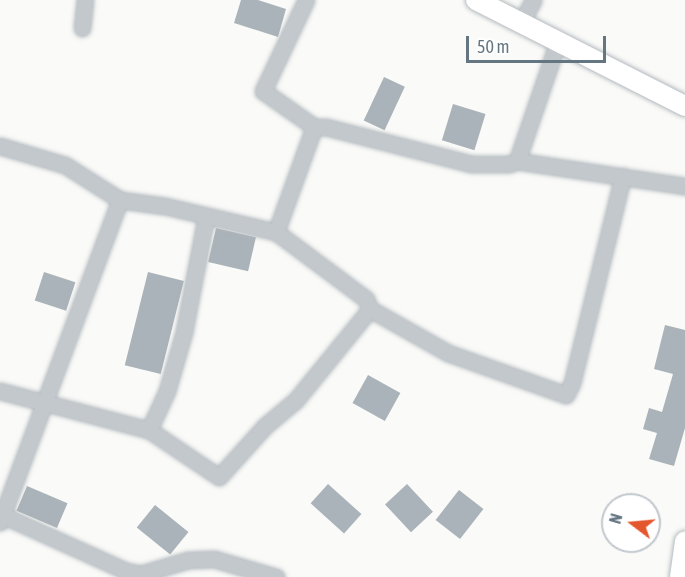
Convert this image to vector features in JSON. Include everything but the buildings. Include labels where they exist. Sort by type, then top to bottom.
[{"type":"street","points":[[82,28],[85,0]]},
{"type":"street","points":[[306,0],[263,90],[314,127],[326,127],[471,164],[509,164],[517,161],[685,186]]},
{"type":"street","points":[[476,0],[685,106]]},
{"type":"street","points":[[521,22],[533,0]]},
{"type":"street","points":[[517,161],[558,41]]},
{"type":"street","points":[[276,232],[314,127]]},
{"type":"street","points":[[0,147],[65,165],[120,200],[165,206],[276,232],[366,299],[370,309],[448,353],[566,395],[572,383],[623,176]]},
{"type":"street","points":[[120,200],[1,519],[126,571],[141,574],[188,560],[214,559],[276,577]]},
{"type":"street","points":[[149,430],[167,391],[184,332],[206,217]]},
{"type":"street","points":[[0,391],[149,430],[219,477],[265,426],[296,400],[370,309]]},
{"type":"street","points":[[680,577],[685,541]]}]
